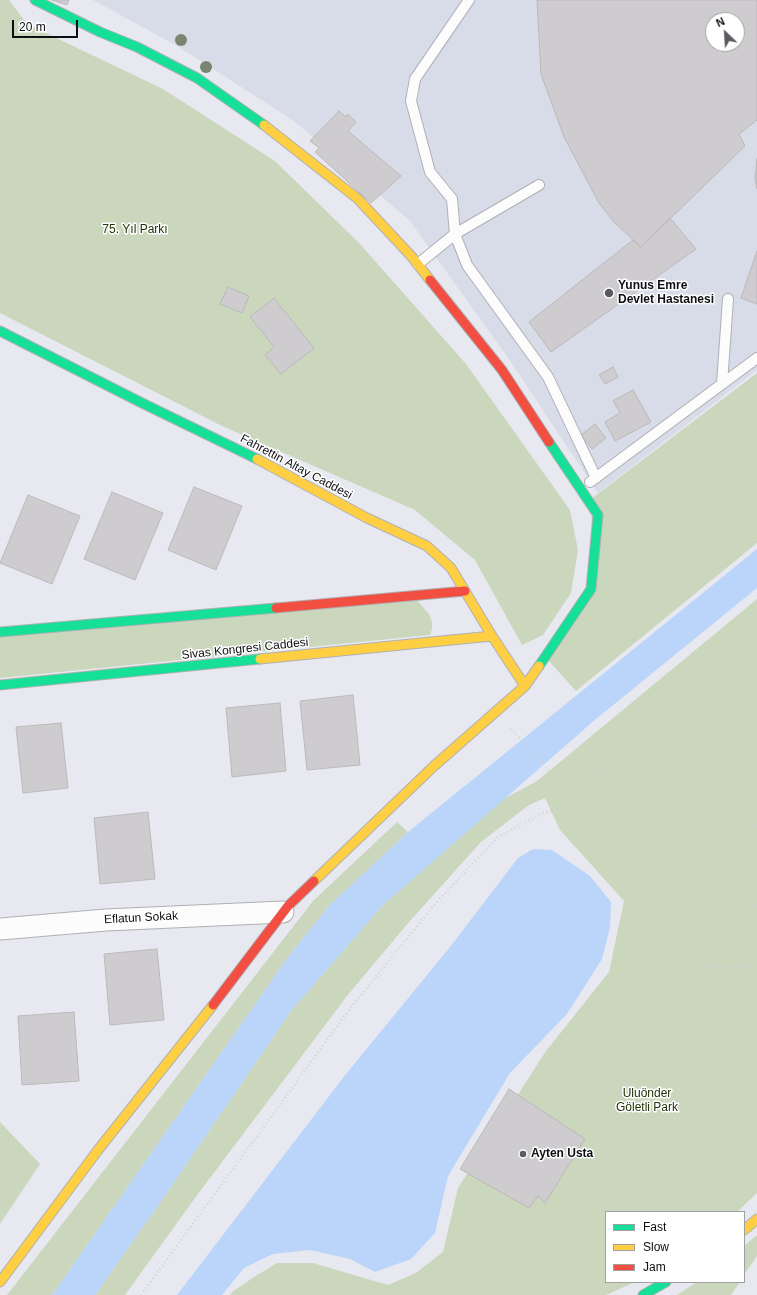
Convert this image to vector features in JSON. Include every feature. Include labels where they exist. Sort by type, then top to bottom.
[{"type":"main road","points":[[0,1282],[98,1150],[235,978],[283,912],[434,766],[525,686],[591,589],[598,516],[502,370],[418,264],[358,198],[267,127],[197,78],[137,47],[100,32],[35,0]]},
{"type":"main road","name":"Fahrettin Altay Caddesi","points":[[0,331],[269,465],[367,518],[427,546],[451,568],[492,636],[525,686]]},
{"type":"main road","points":[[0,632],[465,591]]},
{"type":"main road","name":"Sivas Kongresi Caddesi","points":[[0,685],[492,636]]},
{"type":"main road","points":[[745,1229],[757,1219]]},
{"type":"main road","points":[[643,1295],[664,1283]]},
{"type":"street","name":"Eflatun Sokak","points":[[0,929],[106,920],[283,912]]},
{"type":"lane","points":[[470,0],[415,79],[411,101],[430,172],[452,199],[455,234],[467,265],[548,377],[596,478]]},
{"type":"lane","points":[[418,264],[455,234],[539,185]]},
{"type":"lane","points":[[722,384],[728,299]]},
{"type":"lane","points":[[581,489],[757,358]]},
{"type":"path","points":[[571,657],[585,648],[656,572],[757,491]]},
{"type":"path","points":[[600,775],[671,707],[708,676],[742,652],[757,648]]},
{"type":"path","points":[[517,734],[546,768],[570,792]]},
{"type":"path","points":[[594,773],[600,775],[608,779],[615,792],[613,807],[602,818],[594,820],[586,819],[579,816],[574,810],[570,803],[570,792],[574,782],[580,777],[594,773]]},
{"type":"path","points":[[612,785],[625,788],[690,841]]},
{"type":"path","points":[[141,1295],[349,1010],[436,904],[498,837],[542,813],[564,809],[570,803]]},
{"type":"path","points":[[602,818],[639,860],[653,884],[657,902],[658,940],[650,970]]},
{"type":"path","points":[[757,826],[747,821],[731,818],[715,820],[700,829],[690,841],[684,856],[683,871],[687,886],[696,899],[708,908],[723,913],[738,913],[753,908],[757,905]]},
{"type":"path","points":[[653,884],[683,871]]},
{"type":"path","points":[[540,1109],[702,903]]},
{"type":"path","points":[[669,946],[686,957],[706,965],[727,968],[757,964]]},
{"type":"path","points":[[502,1193],[488,1211],[473,1240],[479,1251],[505,1242],[559,1217],[577,1195],[593,1168],[601,1140],[619,1094],[688,1010],[733,976],[751,965]]},
{"type":"shaded area","name":"Yunus Emre Devlet Hastanesi","points":[[93,0],[757,0],[757,370],[598,493],[513,365],[410,221],[294,121],[179,47]]},
{"type":"green space","name":"75. Yıl Parkı","points":[[0,0],[9,0],[27,24],[163,89],[275,161],[360,244],[466,364],[570,510],[578,550],[571,593],[543,635],[522,645],[475,560],[415,510],[222,426],[0,313]]},
{"type":"green space","points":[[757,373],[757,543],[576,691],[548,660],[594,592],[591,499]]},
{"type":"green space","points":[[415,598],[429,614],[432,622],[430,635],[0,678],[0,634]]},
{"type":"green space","name":"Uluönder Göletli Park","points":[[757,599],[757,1193],[738,1211],[605,1211],[605,1283],[633,1283],[606,1295],[230,1295],[254,1277],[277,1263],[313,1263],[388,1285],[416,1273],[443,1252],[458,1188],[546,1051],[609,972],[624,901],[560,830],[545,798],[529,805],[481,842],[409,922],[347,996],[195,1198],[125,1295],[95,1295],[291,1011],[382,906],[500,801],[537,781]]},
{"type":"green space","points":[[397,822],[408,832],[329,906],[291,953],[52,1295],[7,1295],[313,901]]},
{"type":"green space","points":[[0,1122],[40,1164],[0,1224]]},
{"type":"green space","points":[[757,1235],[757,1256],[745,1274],[745,1245]]},
{"type":"green space","points":[[695,1283],[739,1283],[731,1295],[677,1295]]},
{"type":"water","points":[[757,549],[757,588],[596,719],[382,906],[291,1011],[95,1295],[52,1295],[291,953],[329,906],[408,832]]},
{"type":"water","points":[[533,849],[552,850],[590,876],[611,902],[610,928],[602,959],[567,1014],[510,1073],[448,1176],[435,1233],[411,1259],[375,1272],[350,1259],[310,1250],[273,1254],[244,1268],[222,1295],[177,1295],[346,1074],[450,947],[518,858]]},
{"type":"building","points":[[52,0],[69,0],[67,5]]},
{"type":"building","points":[[537,0],[757,0],[757,120],[739,134],[745,146],[641,247],[614,222],[599,203],[564,137],[541,74]]},
{"type":"building","points":[[339,111],[346,117],[348,114],[356,122],[348,131],[401,176],[371,203],[315,152],[319,148],[310,141]]},
{"type":"building","points":[[757,159],[757,189],[755,179]]},
{"type":"building","points":[[670,218],[696,249],[551,352],[529,322],[633,240],[641,247]]},
{"type":"building","points":[[757,251],[757,304],[741,298]]},
{"type":"building","points":[[228,287],[249,296],[242,313],[220,304]]},
{"type":"building","points":[[274,298],[314,348],[281,374],[265,355],[274,347],[250,317]]},
{"type":"building","points":[[613,367],[618,377],[605,384],[599,375]]},
{"type":"building","points":[[633,390],[651,422],[615,441],[605,422],[620,413],[613,401]]},
{"type":"building","points":[[595,424],[606,438],[592,449],[581,435]]},
{"type":"building","points":[[194,487],[242,506],[216,570],[168,550]]},
{"type":"building","points":[[112,492],[163,513],[135,580],[84,559]]},
{"type":"building","points":[[28,495],[80,516],[52,584],[0,563]]},
{"type":"building","points":[[353,695],[360,765],[307,770],[300,701]]},
{"type":"building","points":[[280,703],[286,771],[232,777],[226,708]]},
{"type":"building","points":[[61,723],[68,788],[23,793],[16,727]]},
{"type":"building","points":[[148,812],[155,879],[100,884],[94,818]]},
{"type":"building","points":[[157,949],[164,1020],[110,1025],[104,954]]},
{"type":"building","points":[[74,1012],[79,1081],[22,1085],[18,1016]]},
{"type":"building","name":"Ayten Usta","points":[[509,1089],[585,1139],[545,1203],[538,1196],[529,1208],[460,1169]]},
{"type":"traffic: fast","points":[[35,0],[100,32],[137,47],[197,78],[264,125]]},
{"type":"traffic: fast","points":[[0,331],[257,459]]},
{"type":"traffic: fast","points":[[539,666],[591,589],[598,515],[549,442]]},
{"type":"traffic: fast","points":[[0,632],[276,608]]},
{"type":"traffic: fast","points":[[0,685],[260,659]]},
{"type":"traffic: fast","points":[[643,1295],[664,1283]]},
{"type":"traffic: slow","points":[[264,125],[358,199],[412,257],[430,280]]},
{"type":"traffic: slow","points":[[257,459],[367,518],[427,546],[451,568],[492,636],[525,686]]},
{"type":"traffic: slow","points":[[260,659],[492,636]]},
{"type":"traffic: slow","points":[[314,881],[434,766],[525,686],[539,666]]},
{"type":"traffic: slow","points":[[0,1282],[98,1150],[213,1005]]},
{"type":"traffic: slow","points":[[745,1229],[757,1219]]},
{"type":"traffic: jam","points":[[430,280],[502,370],[549,442]]},
{"type":"traffic: jam","points":[[276,608],[465,591]]},
{"type":"traffic: jam","points":[[213,1005],[288,906],[314,881]]},
{"type":"place","name":"Yunus Emre Devlet Hastanesi","points":[[609,293]]},
{"type":"place","name":"Ayten Usta","points":[[523,1154]]}]
